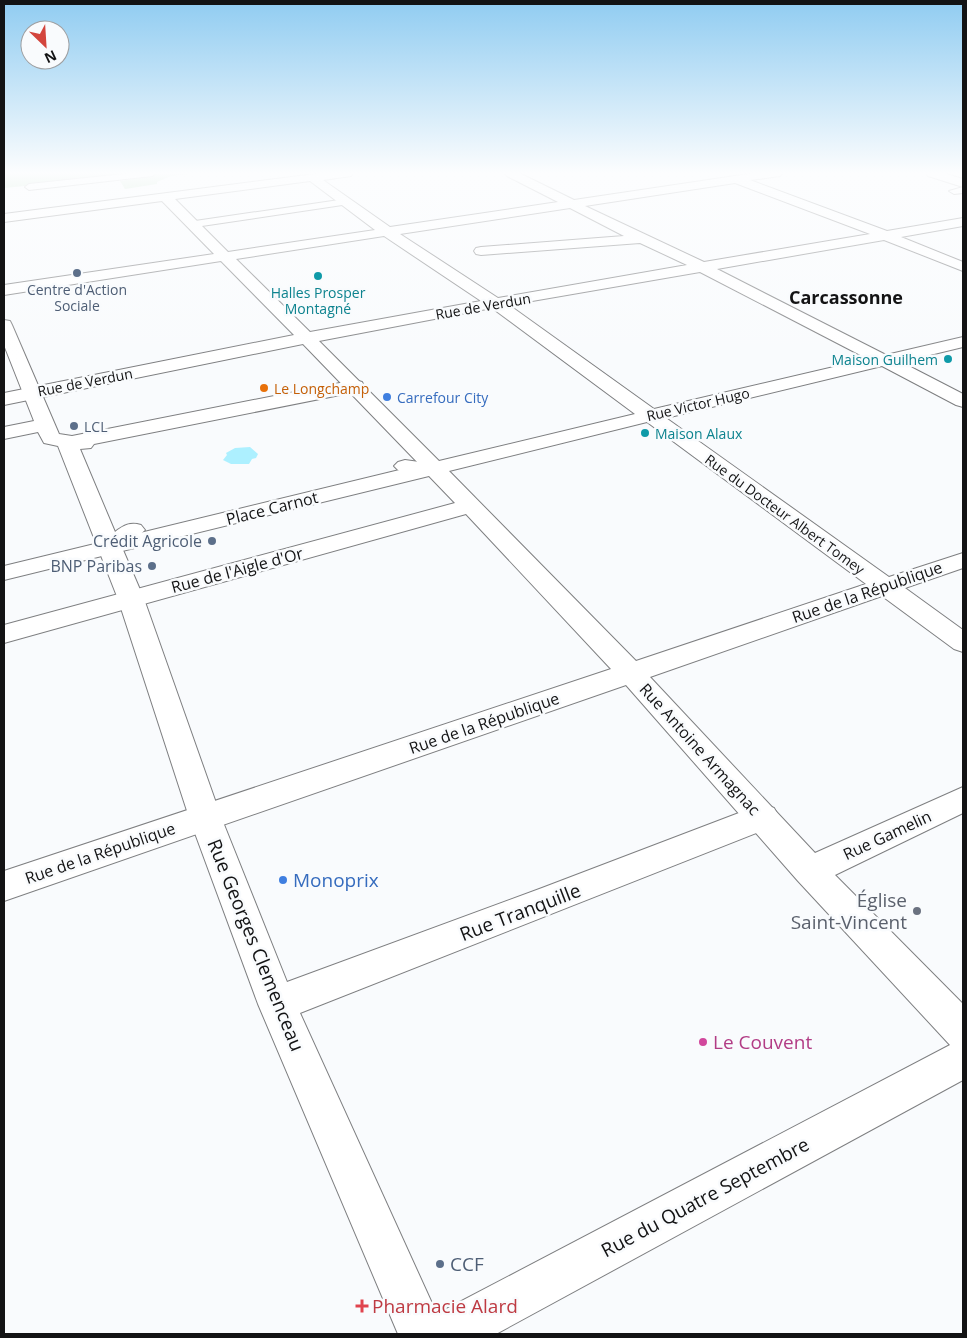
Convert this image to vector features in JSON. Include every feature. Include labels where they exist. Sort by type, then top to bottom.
[{"type":"street","points":[[206,235],[306,338],[348,393],[434,469]]},
{"type":"street","points":[[4,290],[364,235]]},
{"type":"street","name":"Rue du Docteur Albert Tomey","points":[[392,235],[495,304],[963,643]]},
{"type":"street","points":[[637,235],[963,401]]},
{"type":"street","name":"Rue de Verdun","points":[[4,399],[306,338],[882,235]]},
{"type":"street","points":[[886,235],[963,267]]},
{"type":"street","points":[[481,251],[642,238]]},
{"type":"street","points":[[5,332],[51,439],[67,443],[100,445]]},
{"type":"street","name":"Rue Victor Hugo","points":[[434,469],[963,342]]},
{"type":"street","points":[[67,443],[348,393]]},
{"type":"street","points":[[4,434],[44,426]]},
{"type":"street","points":[[67,443],[122,539]]},
{"type":"street","points":[[404,466],[434,469]]},
{"type":"street","name":"Rue Antoine Armagnac","points":[[434,469],[631,673],[810,871],[963,1031]]},
{"type":"street","name":"Place Carnot","points":[[4,574],[122,539],[434,469]]},
{"type":"street","name":"Rue de l'Aigle d'Or","points":[[4,634],[471,506]]},
{"type":"street","name":"Rue Georges Clemenceau","points":[[122,539],[131,599],[206,818],[277,1004],[422,1334]]},
{"type":"street","name":"Rue de la République","points":[[4,886],[963,560]]},
{"type":"street","name":"Rue Gamelin","points":[[810,871],[963,799]]},
{"type":"street","name":"Rue Tranquille","points":[[277,1004],[763,817]]},
{"type":"street","name":"Rue du Quatre Septembre","points":[[448,1334],[963,1060]]},
{"type":"water","points":[[250,447],[258,454],[249,464],[231,464],[223,460],[227,455],[226,453],[235,448]]},
{"type":"place","name":"Centre d'Action Sociale","points":[[77,273]]},
{"type":"place","name":"Halles Prosper Montagné","points":[[318,276]]},
{"type":"place","name":"Maison Guilhem","points":[[948,359]]},
{"type":"place","name":"Le Longchamp","points":[[264,388]]},
{"type":"place","name":"Carrefour City","points":[[387,397]]},
{"type":"place","name":"LCL","points":[[74,426]]},
{"type":"place","name":"Maison Alaux","points":[[645,433]]},
{"type":"place","name":"Crédit Agricole","points":[[212,541]]},
{"type":"place","name":"BNP Paribas","points":[[152,566]]},
{"type":"place","name":"Monoprix","points":[[283,880]]},
{"type":"place","name":"Église Saint-Vincent","points":[[917,911]]},
{"type":"place","name":"Le Couvent","points":[[703,1042]]},
{"type":"place","name":"CCF","points":[[440,1264]]},
{"type":"place","name":"Pharmacie Alard","points":[[362,1306]]},
{"type":"district","name":"Carcassonne","points":[[846,297]]}]
